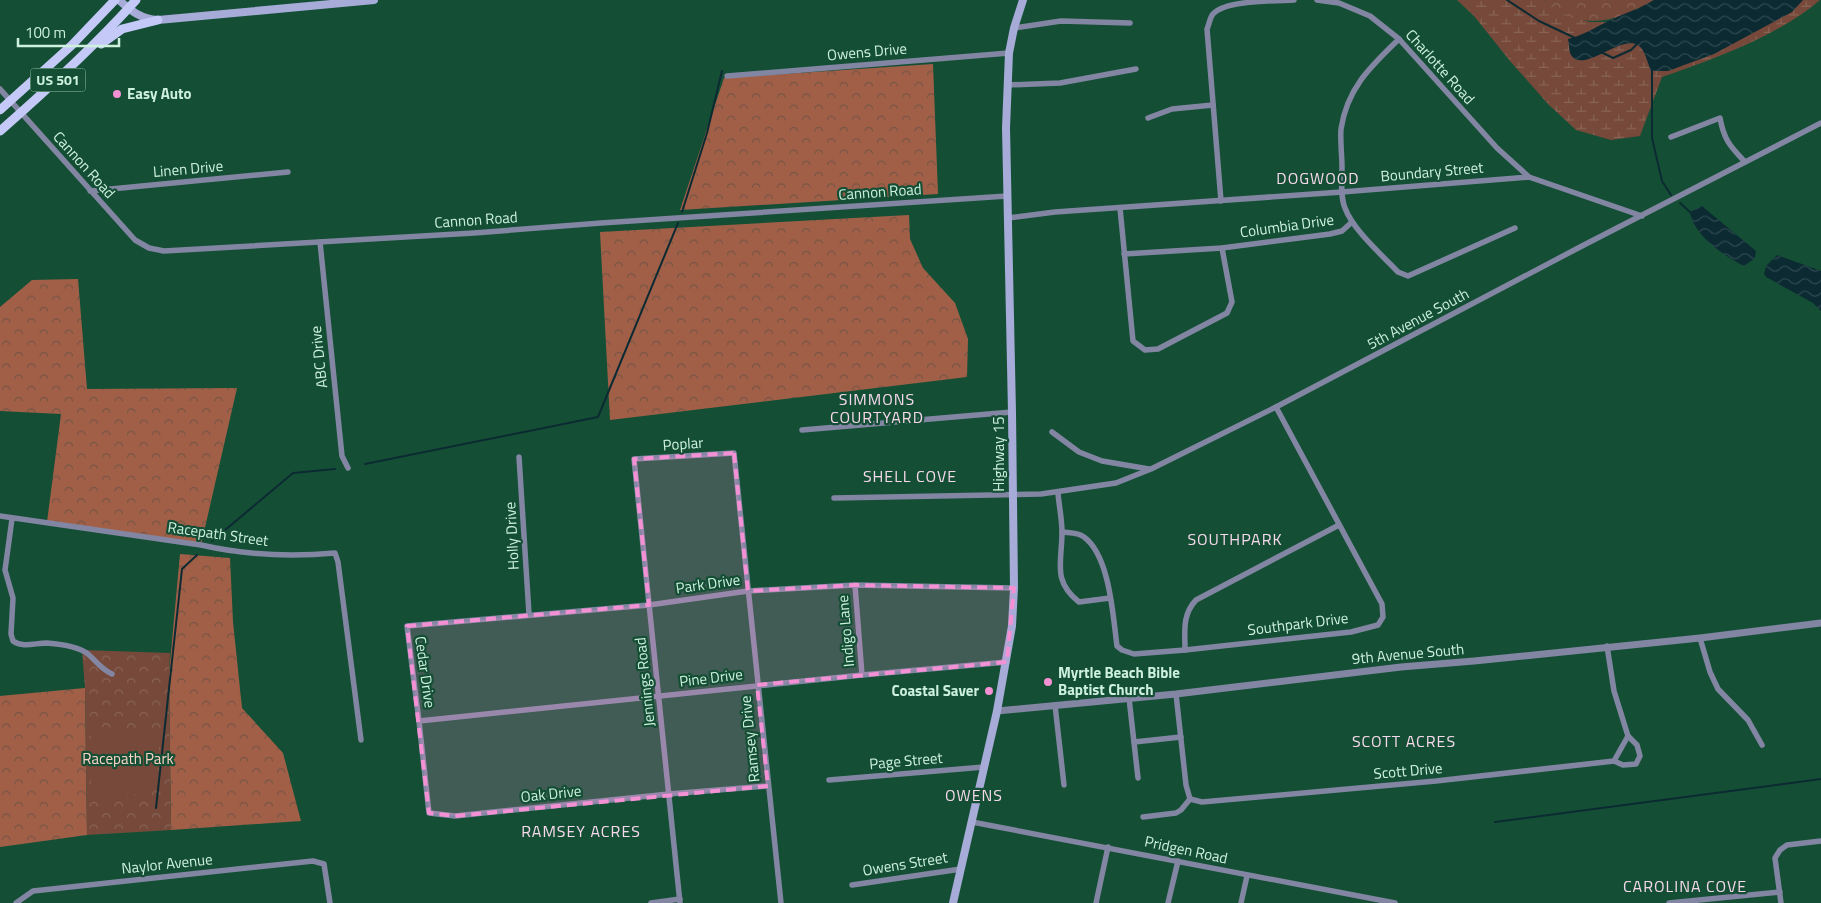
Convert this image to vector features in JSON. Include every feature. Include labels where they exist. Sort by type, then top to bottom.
[{"type":"main road","name":"US 501","points":[[0,110],[72,44],[114,0]]},
{"type":"main road","points":[[119,0],[137,15],[158,20]]},
{"type":"main road","name":"US 501","points":[[0,131],[60,79],[94,46],[136,0]]},
{"type":"main road","points":[[94,46],[103,43],[122,29],[158,20],[374,0]]},
{"type":"main road","name":"Highway 15","points":[[953,903],[998,711],[1012,626],[1014,588],[1012,412],[1006,128],[1009,53],[1014,28],[1023,0]]},
{"type":"street","points":[[1221,201],[1207,29],[1213,14],[1226,6],[1262,1],[1294,0]]},
{"type":"street","name":"Charlotte Road","points":[[1317,0],[1339,3],[1370,16],[1399,38],[1497,148],[1529,177]]},
{"type":"street","points":[[1014,28],[1062,21],[1130,22]]},
{"type":"street","name":"Columbia Drive","points":[[1399,38],[1374,63],[1354,88],[1346,106],[1341,131],[1342,192],[1344,207],[1352,222],[1398,272],[1408,276],[1515,228]]},
{"type":"street","name":"Owens Drive","points":[[727,76],[1009,53]]},
{"type":"street","points":[[1007,85],[1060,83],[1136,69]]},
{"type":"street","name":"Cannon Road","points":[[0,89],[135,240],[155,250],[171,252],[1007,196]]},
{"type":"street","points":[[1148,118],[1172,109],[1213,105]]},
{"type":"street","points":[[1671,137],[1720,118],[1723,135],[1745,162]]},
{"type":"street","name":"5th Avenue South","points":[[834,498],[1058,492],[1116,483],[1151,469],[1276,407],[1821,123]]},
{"type":"street","name":"Linen Drive","points":[[90,191],[288,172]]},
{"type":"street","name":"Boundary Street","points":[[1008,218],[1055,212],[1529,177],[1642,216]]},
{"type":"street","name":"Columbia Drive","points":[[1120,208],[1133,341],[1145,350],[1158,349],[1227,314],[1232,302],[1222,248]]},
{"type":"street","name":"Columbia Drive","points":[[1124,254],[1222,248],[1330,234],[1342,231],[1352,222]]},
{"type":"street","name":"ABC Drive","points":[[320,242],[342,456],[348,468]]},
{"type":"street","name":"Southpark Drive","points":[[1062,532],[1079,534],[1085,537],[1093,546],[1107,576],[1117,646],[1134,654],[1351,632],[1378,625],[1383,618],[1382,604],[1276,407]]},
{"type":"street","points":[[802,430],[1012,412]]},
{"type":"street","points":[[1052,432],[1079,452],[1102,461],[1151,469]]},
{"type":"street","name":"Poplar","points":[[634,459],[734,453]]},
{"type":"street","name":"Ramsey Drive","points":[[734,453],[781,903]]},
{"type":"street","name":"Holly Drive","points":[[519,457],[529,614]]},
{"type":"street","name":"Jennings Road","points":[[634,459],[680,901]]},
{"type":"street","points":[[1058,492],[1062,532],[1060,572],[1063,586],[1079,602],[1110,598]]},
{"type":"street","name":"Racepath Street","points":[[0,516],[201,545],[229,551],[304,556],[335,553],[338,562],[361,740]]},
{"type":"street","points":[[12,519],[5,570],[13,598],[12,641],[17,644],[47,644],[82,650],[102,669],[112,674]]},
{"type":"street","points":[[1185,650],[1185,622],[1188,608],[1196,600],[1340,525]]},
{"type":"street","name":"Park Drive","points":[[406,626],[650,605],[748,591],[855,585],[1014,588]]},
{"type":"street","name":"Indigo Lane","points":[[855,585],[862,675]]},
{"type":"street","name":"9th Avenue South","points":[[998,711],[1176,694],[1401,667],[1700,638],[1821,623]]},
{"type":"street","name":"Cedar Drive","points":[[406,626],[419,721]]},
{"type":"street","points":[[1700,638],[1710,672],[1718,689],[1748,720],[1762,745]]},
{"type":"street","points":[[1607,646],[1614,691],[1628,736],[1614,761]]},
{"type":"street","name":"Pine Drive","points":[[419,721],[660,697],[758,685],[1007,662]]},
{"type":"street","points":[[1143,816],[1176,813],[1190,799],[1186,785],[1176,694]]},
{"type":"street","points":[[1129,698],[1138,778]]},
{"type":"street","points":[[1055,705],[1064,785]]},
{"type":"street","name":"Oak Drive","points":[[419,721],[429,814],[456,816],[669,794],[768,786]]},
{"type":"street","name":"Scott Drive","points":[[1190,799],[1202,802],[1436,781],[1614,761],[1623,765],[1636,764],[1640,756],[1637,745],[1628,736]]},
{"type":"street","points":[[1134,742],[1181,738]]},
{"type":"street","name":"Page Street","points":[[829,780],[984,767]]},
{"type":"street","name":"Pridgen Road","points":[[972,822],[1395,903]]},
{"type":"street","points":[[1781,903],[1775,858],[1780,850],[1787,845],[1821,840]]},
{"type":"street","points":[[1096,903],[1108,847]]},
{"type":"street","name":"Naylor Avenue","points":[[16,903],[33,891],[313,861],[324,864],[330,903]]},
{"type":"street","points":[[1168,903],[1178,861]]},
{"type":"street","name":"Owens Street","points":[[852,885],[961,869]]},
{"type":"street","points":[[1241,903],[1248,876]]},
{"type":"street","points":[[1669,903],[1780,892]]},
{"type":"street","points":[[651,903],[680,901]]},
{"type":"highlighted area","points":[[734,453],[748,591],[855,585],[1014,588],[1007,662],[757,685],[768,786],[455,816],[429,813],[407,626],[649,605],[634,459]]},
{"type":"green space","points":[[1457,0],[1544,0],[1567,15],[1590,22],[1623,22],[1660,0],[1820,0],[1804,13],[1766,35],[1702,63],[1662,77],[1640,136],[1611,140],[1576,130],[1548,104],[1474,16]]},
{"type":"green space","points":[[1544,0],[1654,0],[1634,11],[1611,19],[1588,21],[1566,15]]},
{"type":"green space","points":[[933,64],[938,194],[680,210],[724,78]]},
{"type":"green space","points":[[909,215],[910,239],[923,268],[955,303],[968,339],[967,377],[610,420],[600,232]]},
{"type":"green space","points":[[78,279],[87,389],[237,388],[201,545],[47,522],[61,414],[0,411],[0,307],[32,280]]},
{"type":"green space","points":[[180,554],[230,558],[233,622],[242,708],[283,753],[301,821],[171,830],[169,674]]},
{"type":"green space","name":"Racepath Park","points":[[82,650],[170,653],[171,830],[87,835],[85,688]]},
{"type":"green space","points":[[85,688],[87,835],[0,847],[0,696]]},
{"type":"green space","points":[[95,727],[160,730],[157,776],[152,789],[141,794],[91,796],[91,731]]},
{"type":"water","points":[[1654,0],[1803,0],[1792,12],[1714,54],[1668,71],[1651,71],[1642,49],[1635,44],[1616,47],[1585,60],[1577,60],[1571,55],[1568,39]]},
{"type":"water","points":[[1702,206],[1756,251],[1755,258],[1744,266],[1727,256],[1703,237],[1697,229],[1690,212]]},
{"type":"water","points":[[1777,255],[1821,271],[1821,311],[1813,303],[1766,277],[1764,274],[1766,266]]},
{"type":"waterway","points":[[1507,0],[1539,21],[1575,38]]},
{"type":"waterway","points":[[1601,52],[1613,58],[1631,50],[1638,43]]},
{"type":"waterway","points":[[1652,69],[1652,138],[1662,181],[1671,195]]},
{"type":"waterway","points":[[682,212],[707,133],[722,71]]},
{"type":"waterway","points":[[1680,203],[1691,213]]},
{"type":"waterway","points":[[365,464],[598,417],[678,223]]},
{"type":"waterway","points":[[212,541],[293,473],[335,469]]},
{"type":"waterway","points":[[156,808],[182,569],[197,555]]},
{"type":"waterway","points":[[1495,822],[1821,779]]},
{"type":"place","name":"Easy Auto","points":[[117,94]]},
{"type":"place","name":"Myrtle Beach Bible Baptist Church","points":[[1048,682]]},
{"type":"place","name":"Coastal Saver","points":[[989,691]]},
{"type":"district","name":"DOGWOOD","points":[[1318,178]]},
{"type":"district","name":"SIMMONS COURTYARD","points":[[877,408]]},
{"type":"district","name":"SHELL COVE","points":[[910,476]]},
{"type":"district","name":"SOUTHPARK","points":[[1235,539]]},
{"type":"district","name":"SCOTT ACRES","points":[[1404,741]]},
{"type":"district","name":"OWENS","points":[[974,795]]},
{"type":"district","name":"RAMSEY ACRES","points":[[581,831]]},
{"type":"district","name":"CAROLINA COVE","points":[[1685,886]]}]
